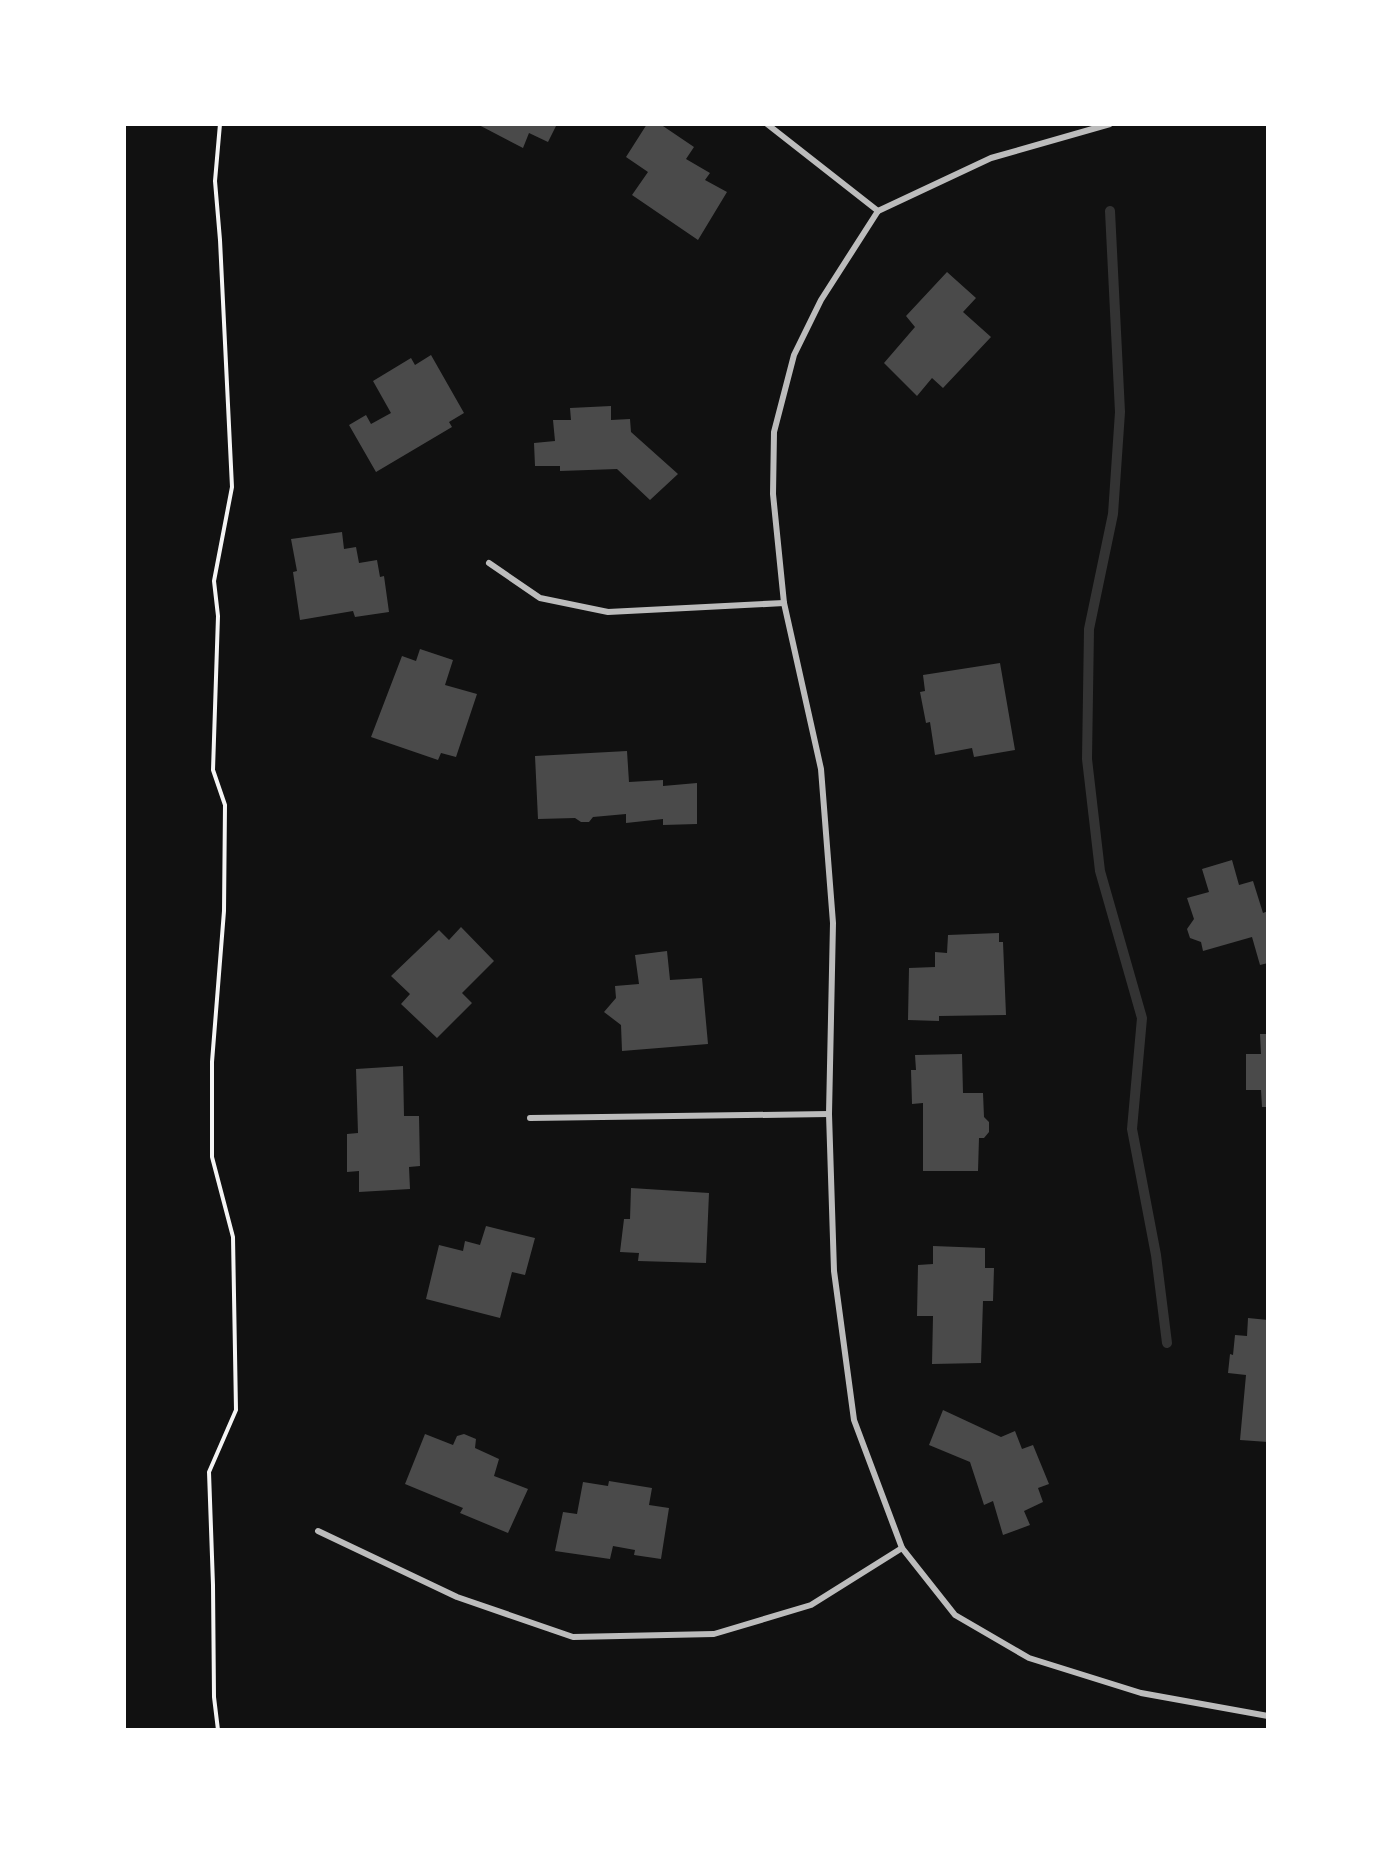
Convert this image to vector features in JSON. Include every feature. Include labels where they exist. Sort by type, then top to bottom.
[{"type":"street","points":[[767,124],[878,212]]},
{"type":"street","points":[[1110,124],[991,158],[878,212],[821,300],[794,355],[774,432],[773,494],[784,603],[821,769],[833,923],[829,1114],[834,1271],[854,1420],[902,1548],[956,1615],[1029,1658],[1141,1693],[1268,1716]]},
{"type":"street","points":[[489,563],[540,598],[608,612],[784,603]]},
{"type":"street","points":[[530,1118],[829,1114]]},
{"type":"street","points":[[318,1531],[457,1597],[573,1637],[714,1634],[811,1605],[902,1548]]},
{"type":"path","points":[[218,1730],[214,1697],[209,1472],[236,1410],[233,1237],[212,1157],[212,1062],[224,911],[225,805],[213,770],[218,616],[214,581],[232,487],[220,240],[214,181],[220,124]]},
{"type":"building","points":[[477,124],[557,124],[548,142],[529,133],[523,148]]},
{"type":"building","points":[[647,124],[660,124],[694,147],[686,159],[710,173],[705,180],[727,192],[698,240],[632,195],[648,172],[626,157]]},
{"type":"building","points":[[947,272],[976,298],[963,312],[991,337],[943,388],[932,378],[917,396],[884,363],[915,327],[906,316]]},
{"type":"building","points":[[431,355],[464,413],[449,422],[452,427],[376,472],[349,425],[366,415],[371,424],[391,413],[373,381],[411,358],[415,365]]},
{"type":"building","points":[[611,406],[611,420],[630,419],[631,432],[678,474],[650,500],[617,469],[560,471],[560,466],[535,466],[534,443],[555,441],[553,420],[571,420],[570,408]]},
{"type":"building","points":[[342,532],[344,549],[356,547],[359,563],[377,560],[380,577],[384,576],[389,612],[355,617],[353,611],[300,620],[293,572],[297,571],[291,539]]},
{"type":"building","points":[[420,649],[453,660],[445,685],[477,694],[456,757],[441,753],[438,760],[371,737],[402,656],[416,661]]},
{"type":"building","points":[[1000,663],[1015,750],[974,757],[972,748],[935,755],[930,722],[926,723],[920,692],[925,691],[923,675]]},
{"type":"building","points":[[627,751],[629,782],[663,780],[663,786],[697,783],[697,824],[663,825],[663,819],[626,823],[626,814],[593,817],[589,822],[581,822],[575,818],[538,819],[535,756]]},
{"type":"building","points":[[1232,860],[1239,885],[1253,881],[1263,913],[1268,911],[1268,963],[1260,965],[1252,937],[1203,951],[1201,942],[1190,938],[1187,929],[1194,919],[1187,898],[1209,892],[1202,869]]},
{"type":"building","points":[[461,927],[494,961],[462,993],[472,1003],[437,1038],[401,1004],[410,994],[391,976],[439,930],[449,940]]},
{"type":"building","points":[[999,933],[999,942],[1003,942],[1006,1015],[939,1016],[939,1021],[908,1020],[909,968],[935,967],[935,952],[947,953],[948,935]]},
{"type":"building","points":[[667,951],[670,980],[702,978],[708,1044],[622,1051],[621,1025],[604,1012],[616,998],[615,986],[639,984],[635,955]]},
{"type":"building","points":[[1260,1034],[1268,1034],[1268,1107],[1262,1107],[1261,1090],[1246,1090],[1246,1054],[1261,1054]]},
{"type":"building","points":[[962,1054],[963,1093],[983,1093],[984,1117],[989,1122],[989,1132],[984,1138],[979,1138],[978,1171],[923,1171],[923,1103],[912,1104],[911,1070],[916,1070],[915,1055]]},
{"type":"building","points":[[403,1066],[404,1116],[419,1116],[420,1166],[409,1167],[410,1189],[359,1192],[359,1171],[347,1172],[347,1134],[358,1133],[356,1069]]},
{"type":"building","points":[[631,1188],[709,1193],[706,1263],[638,1261],[639,1253],[620,1252],[624,1219],[630,1219]]},
{"type":"building","points":[[486,1226],[535,1238],[525,1275],[512,1272],[500,1318],[426,1299],[439,1245],[463,1251],[465,1241],[480,1245]]},
{"type":"building","points":[[933,1246],[985,1248],[985,1268],[994,1268],[993,1301],[983,1301],[981,1363],[932,1364],[933,1316],[917,1316],[918,1265],[933,1264]]},
{"type":"building","points":[[1248,1318],[1268,1320],[1268,1442],[1240,1440],[1246,1375],[1228,1373],[1235,1335],[1247,1336]]},
{"type":"building","points":[[943,1410],[1001,1437],[1015,1431],[1022,1449],[1033,1445],[1049,1484],[1038,1488],[1043,1502],[1024,1511],[1030,1525],[1003,1535],[993,1501],[984,1505],[970,1462],[929,1445]]},
{"type":"building","points":[[425,1434],[453,1445],[457,1436],[464,1434],[476,1439],[475,1448],[499,1459],[494,1476],[528,1489],[508,1533],[460,1513],[463,1508],[405,1484]]},
{"type":"building","points":[[609,1481],[652,1488],[649,1505],[669,1508],[661,1559],[634,1555],[635,1550],[613,1546],[610,1559],[555,1551],[563,1512],[577,1514],[583,1482],[608,1486]]},
{"type":"waterway","points":[[1110,211],[1120,412],[1113,514],[1089,629],[1087,759],[1100,871],[1142,1018],[1132,1129],[1156,1255],[1167,1343]]}]
